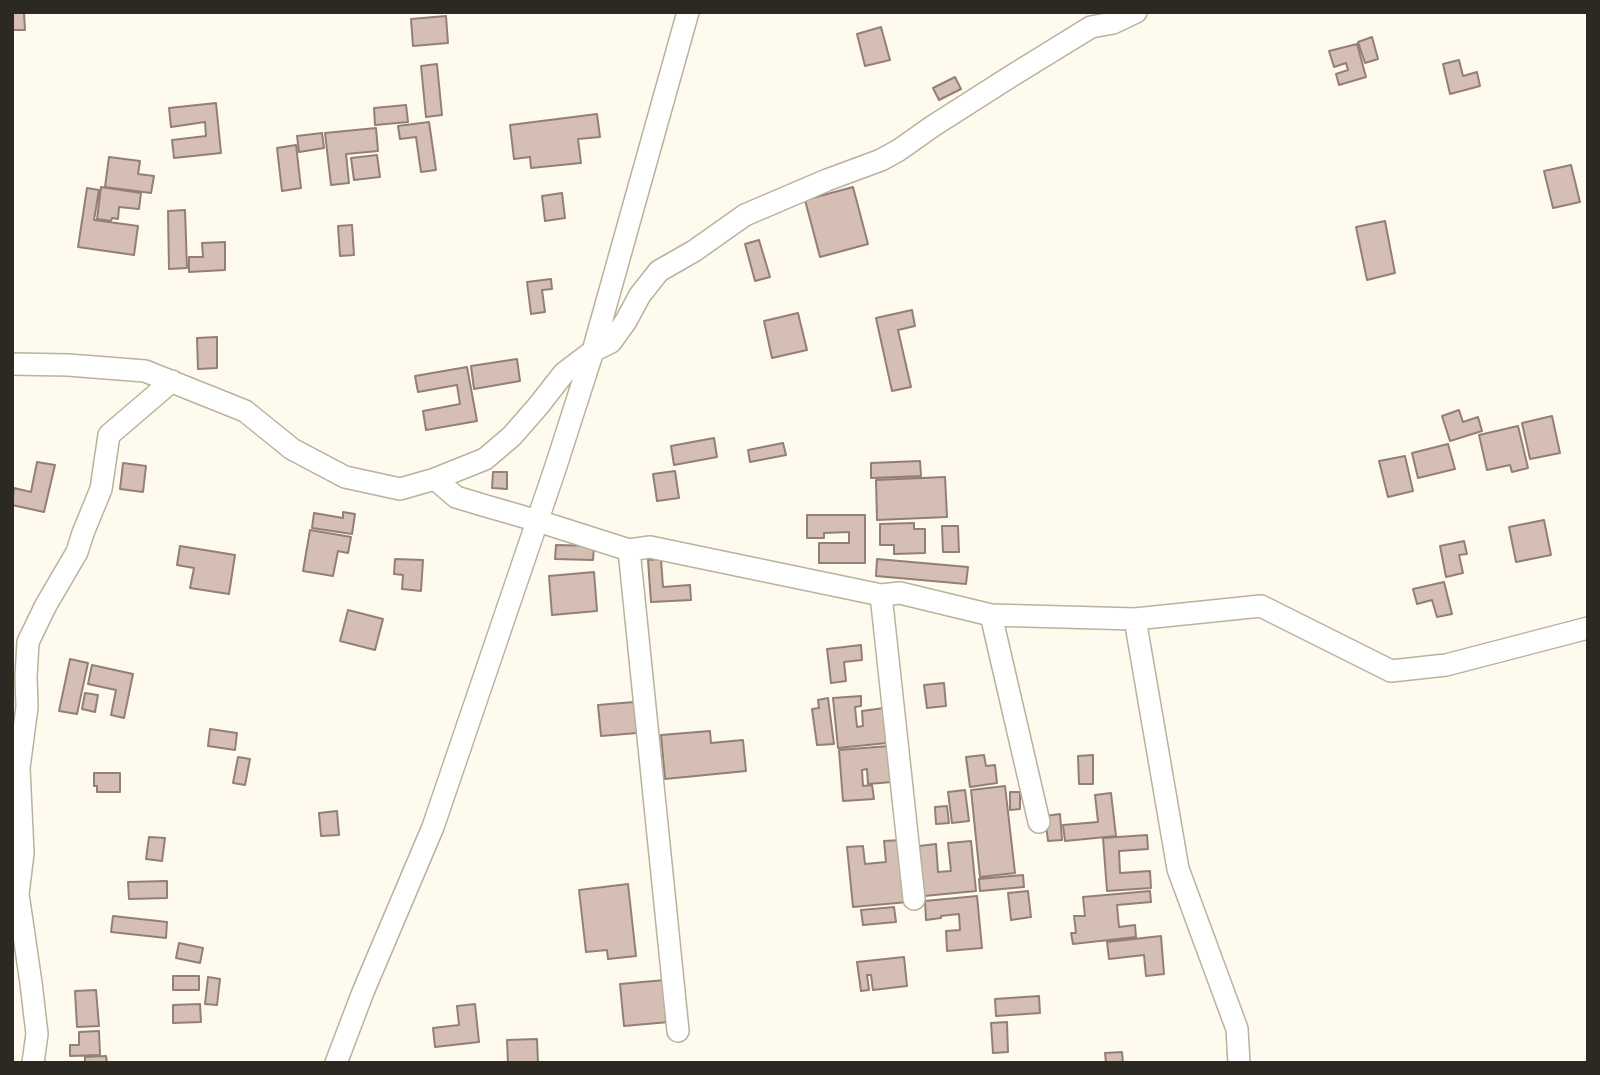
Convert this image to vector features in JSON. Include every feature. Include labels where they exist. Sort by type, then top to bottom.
[{"type":"street","points":[[336,1063],[433,827],[538,521],[593,351],[688,12]]},
{"type":"street","points":[[12,363],[145,371],[245,411],[292,449],[345,477],[400,489],[435,479],[485,459],[512,436],[564,373],[593,351],[611,342],[640,295],[659,271],[694,251],[745,215],[816,184],[881,160],[1091,27],[1113,23],[1136,12]]},
{"type":"street","points":[[33,1063],[37,1034],[18,894],[23,853],[19,768],[27,707],[28,642],[77,552],[101,489],[108,435],[172,381]]},
{"type":"street","points":[[435,479],[456,497],[629,551],[650,547],[881,595],[900,593],[991,615],[1135,619],[1261,606],[1391,671],[1446,665],[1588,628]]},
{"type":"street","points":[[629,551],[677,1031]]},
{"type":"street","points":[[881,595],[914,899]]},
{"type":"street","points":[[991,615],[1038,822]]},
{"type":"street","points":[[1135,619],[1178,869],[1237,1029],[1240,1063]]},
{"type":"street","points":[[12,653],[26,677]]},
{"type":"building","points":[[12,12],[24,12],[25,30],[12,30]]},
{"type":"building","points":[[446,16],[448,43],[413,46],[411,19]]},
{"type":"building","points":[[881,27],[890,60],[865,66],[857,34]]},
{"type":"building","points":[[1372,37],[1378,59],[1365,63],[1358,42]]},
{"type":"building","points":[[1357,44],[1366,77],[1339,85],[1336,74],[1348,70],[1346,63],[1334,67],[1329,51]]},
{"type":"building","points":[[1459,60],[1463,76],[1477,72],[1480,86],[1450,94],[1443,64]]},
{"type":"building","points":[[437,64],[442,115],[426,117],[421,66]]},
{"type":"building","points":[[955,77],[961,89],[939,100],[933,88]]},
{"type":"building","points":[[216,103],[221,153],[174,158],[172,140],[206,136],[205,122],[171,127],[169,108]]},
{"type":"building","points":[[406,105],[408,122],[375,125],[374,108]]},
{"type":"building","points":[[597,114],[600,137],[578,139],[581,163],[531,168],[530,157],[514,159],[510,125]]},
{"type":"building","points":[[429,122],[436,170],[421,172],[416,137],[400,139],[398,126]]},
{"type":"building","points":[[376,128],[378,151],[346,154],[349,183],[331,185],[325,133]]},
{"type":"building","points":[[322,133],[324,148],[299,152],[297,136]]},
{"type":"building","points":[[296,145],[301,188],[282,191],[277,148]]},
{"type":"building","points":[[377,155],[380,177],[354,180],[351,158]]},
{"type":"building","points":[[109,157],[140,161],[138,174],[154,176],[151,193],[105,187]]},
{"type":"building","points":[[1571,165],[1580,202],[1553,208],[1544,171]]},
{"type":"building","points":[[101,187],[141,193],[139,209],[119,207],[118,219],[97,219]]},
{"type":"building","points":[[853,187],[868,244],[820,257],[805,200]]},
{"type":"building","points":[[87,188],[99,190],[94,220],[138,226],[134,255],[78,247]]},
{"type":"building","points":[[562,193],[565,218],[545,221],[542,196]]},
{"type":"building","points":[[185,210],[187,268],[169,269],[168,211]]},
{"type":"building","points":[[1385,221],[1395,273],[1367,280],[1356,227]]},
{"type":"building","points":[[352,225],[354,255],[340,256],[338,226]]},
{"type":"building","points":[[759,240],[770,277],[755,281],[745,244]]},
{"type":"building","points":[[225,242],[225,270],[189,272],[189,257],[203,257],[202,243]]},
{"type":"building","points":[[551,279],[552,289],[542,290],[545,312],[531,314],[527,282]]},
{"type":"building","points":[[912,310],[915,326],[898,330],[911,387],[892,391],[876,318]]},
{"type":"building","points":[[798,313],[807,350],[772,358],[764,321]]},
{"type":"building","points":[[217,337],[217,368],[198,369],[197,338]]},
{"type":"building","points":[[517,359],[520,381],[474,389],[471,366]]},
{"type":"building","points":[[467,367],[477,421],[426,430],[423,411],[460,404],[457,385],[418,392],[415,376]]},
{"type":"building","points":[[1459,410],[1463,422],[1478,417],[1482,431],[1450,441],[1442,416]]},
{"type":"building","points":[[1552,416],[1560,453],[1530,459],[1522,423]]},
{"type":"building","points":[[1518,426],[1528,468],[1512,472],[1510,465],[1487,470],[1479,435]]},
{"type":"building","points":[[714,438],[717,457],[674,465],[671,446]]},
{"type":"building","points":[[783,443],[786,455],[750,462],[748,450]]},
{"type":"building","points":[[1448,444],[1455,469],[1418,478],[1412,453]]},
{"type":"building","points":[[1405,456],[1413,491],[1388,497],[1379,461]]},
{"type":"building","points":[[920,461],[921,476],[871,478],[871,463]]},
{"type":"building","points":[[37,462],[55,465],[44,512],[12,505],[14,488],[31,492]]},
{"type":"building","points":[[123,463],[146,466],[143,492],[120,489]]},
{"type":"building","points":[[675,471],[679,498],[657,501],[653,474]]},
{"type":"building","points":[[493,472],[507,472],[507,489],[492,488]]},
{"type":"building","points":[[945,477],[947,517],[877,520],[876,480]]},
{"type":"building","points":[[343,512],[355,514],[352,534],[312,528],[314,513],[343,518]]},
{"type":"building","points":[[807,515],[865,515],[865,563],[819,563],[819,543],[849,543],[849,532],[824,533],[824,538],[807,538]]},
{"type":"building","points":[[1544,520],[1551,555],[1516,562],[1509,527]]},
{"type":"building","points":[[914,523],[914,529],[925,529],[925,553],[894,554],[894,545],[880,545],[880,524]]},
{"type":"building","points":[[942,526],[958,526],[959,552],[943,552]]},
{"type":"building","points":[[310,530],[351,537],[348,553],[338,551],[333,576],[303,571]]},
{"type":"building","points":[[1464,541],[1467,554],[1459,555],[1463,573],[1446,577],[1440,546]]},
{"type":"building","points":[[556,545],[594,546],[593,560],[555,559]]},
{"type":"building","points":[[180,546],[235,555],[229,594],[190,588],[194,568],[177,565]]},
{"type":"building","points":[[395,559],[423,560],[421,591],[402,589],[403,575],[394,574]]},
{"type":"building","points":[[661,559],[663,587],[690,585],[691,600],[651,602],[648,560]]},
{"type":"building","points":[[877,559],[968,567],[966,584],[876,576]]},
{"type":"building","points":[[594,572],[597,611],[552,615],[549,576]]},
{"type":"building","points":[[1444,582],[1452,614],[1437,617],[1432,600],[1417,604],[1413,589]]},
{"type":"building","points":[[348,610],[383,619],[375,650],[340,641]]},
{"type":"building","points":[[861,645],[862,660],[844,662],[846,681],[831,683],[827,649]]},
{"type":"building","points":[[70,659],[88,663],[77,714],[59,711]]},
{"type":"building","points":[[92,665],[133,674],[124,718],[111,715],[116,690],[88,684]]},
{"type":"building","points":[[944,683],[946,706],[927,708],[924,685]]},
{"type":"building","points":[[85,693],[98,695],[95,712],[82,709]]},
{"type":"building","points":[[861,696],[861,706],[855,707],[857,727],[863,726],[862,711],[884,708],[887,743],[838,748],[833,698]]},
{"type":"building","points":[[828,698],[834,744],[817,745],[812,709],[819,708],[818,700]]},
{"type":"building","points":[[634,702],[637,733],[601,736],[598,705]]},
{"type":"building","points":[[210,729],[237,733],[235,750],[208,746]]},
{"type":"building","points":[[710,731],[711,743],[743,740],[746,771],[665,779],[661,735]]},
{"type":"building","points":[[889,746],[892,782],[868,784],[867,769],[862,770],[863,786],[872,785],[874,799],[843,801],[839,750]]},
{"type":"building","points":[[984,755],[986,766],[995,765],[997,783],[970,787],[966,757]]},
{"type":"building","points":[[1093,755],[1093,784],[1079,784],[1078,756]]},
{"type":"building","points":[[238,757],[250,759],[245,785],[233,783]]},
{"type":"building","points":[[94,773],[120,773],[120,792],[97,792]]},
{"type":"building","points":[[1005,786],[1015,873],[980,877],[971,790]]},
{"type":"building","points":[[965,790],[969,821],[952,823],[948,792]]},
{"type":"building","points":[[1010,792],[1020,792],[1020,809],[1010,810]]},
{"type":"building","points":[[1111,793],[1116,836],[1065,841],[1063,825],[1098,822],[1095,795]]},
{"type":"building","points":[[947,806],[949,823],[936,824],[935,807]]},
{"type":"building","points":[[337,811],[339,835],[321,836],[319,813]]},
{"type":"building","points":[[1060,814],[1062,840],[1048,841],[1045,816]]},
{"type":"building","points":[[1147,835],[1148,849],[1119,851],[1120,873],[1150,871],[1151,888],[1107,891],[1103,838]]},
{"type":"building","points":[[149,837],[165,838],[162,861],[146,859]]},
{"type":"building","points":[[901,840],[908,902],[853,907],[847,847],[863,846],[865,864],[886,862],[884,841]]},
{"type":"building","points":[[971,841],[976,891],[924,896],[919,846],[936,844],[938,872],[951,871],[948,843]]},
{"type":"building","points":[[1023,875],[1024,887],[980,891],[979,879]]},
{"type":"building","points":[[167,881],[167,898],[129,899],[128,882]]},
{"type":"building","points":[[628,884],[636,956],[608,959],[607,950],[586,952],[579,890]]},
{"type":"building","points":[[1028,891],[1031,917],[1011,920],[1008,893]]},
{"type":"building","points":[[1150,891],[1151,902],[1117,905],[1119,927],[1135,925],[1136,937],[1073,944],[1071,933],[1076,933],[1074,916],[1085,916],[1083,897]]},
{"type":"building","points":[[977,896],[982,948],[947,951],[946,931],[960,930],[959,914],[926,920],[925,901]]},
{"type":"building","points":[[894,907],[896,922],[863,925],[861,910]]},
{"type":"building","points":[[113,916],[167,922],[166,938],[111,932]]},
{"type":"building","points":[[1161,936],[1164,974],[1146,976],[1144,955],[1109,959],[1107,942]]},
{"type":"building","points":[[179,943],[203,948],[200,963],[176,958]]},
{"type":"building","points":[[904,957],[907,986],[873,990],[871,975],[867,975],[869,990],[861,991],[857,962]]},
{"type":"building","points":[[173,976],[199,976],[199,990],[173,990]]},
{"type":"building","points":[[208,977],[220,979],[217,1005],[205,1004]]},
{"type":"building","points":[[665,980],[669,1022],[624,1026],[620,984]]},
{"type":"building","points":[[96,990],[99,1026],[77,1027],[75,991]]},
{"type":"building","points":[[1039,996],[1040,1013],[996,1016],[995,999]]},
{"type":"building","points":[[200,1004],[201,1022],[173,1023],[173,1005]]},
{"type":"building","points":[[475,1004],[479,1042],[435,1047],[433,1028],[459,1025],[457,1006]]},
{"type":"building","points":[[1007,1022],[1008,1052],[993,1053],[991,1023]]},
{"type":"building","points":[[99,1031],[100,1055],[70,1056],[70,1045],[79,1045],[79,1032]]},
{"type":"building","points":[[537,1039],[538,1063],[508,1063],[507,1040]]},
{"type":"building","points":[[1122,1052],[1123,1063],[1106,1063],[1105,1053]]},
{"type":"building","points":[[106,1056],[107,1063],[85,1063],[85,1057]]}]
